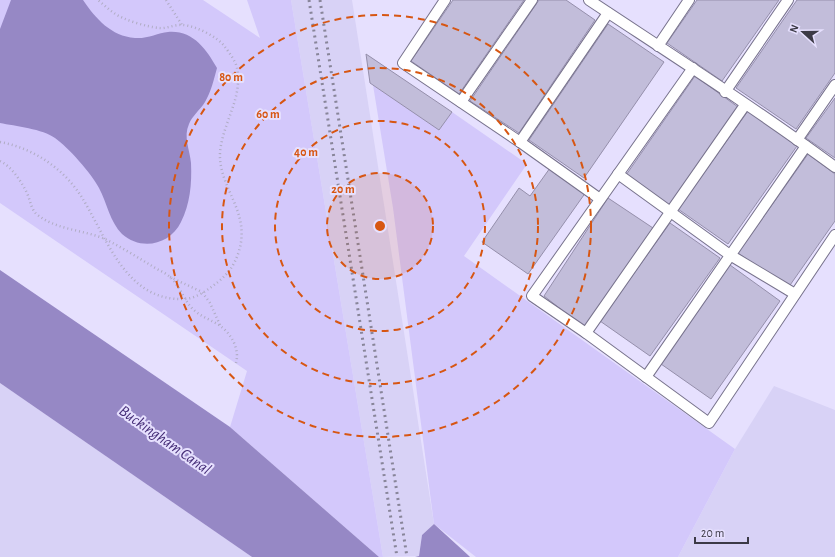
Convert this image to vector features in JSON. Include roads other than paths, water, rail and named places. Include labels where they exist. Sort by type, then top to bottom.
[{"type":"lane","points":[[445,0],[403,63],[600,198]]},
{"type":"lane","points":[[462,102],[532,0]]},
{"type":"lane","points":[[589,0],[693,68],[725,92],[835,167]]},
{"type":"lane","points":[[658,46],[690,0]]},
{"type":"lane","points":[[725,92],[788,0]]},
{"type":"lane","points":[[520,142],[608,13]]},
{"type":"lane","points":[[693,68],[532,296],[646,376],[709,423],[794,294],[835,235]]},
{"type":"lane","points":[[797,140],[835,85]]},
{"type":"lane","points":[[586,333],[745,105]]},
{"type":"lane","points":[[646,376],[806,146]]},
{"type":"lane","points":[[618,174],[730,255],[794,294]]},
{"type":"water","points":[[11,0],[83,0],[99,20],[111,30],[119,34],[126,37],[139,38],[168,32],[177,32],[185,34],[198,42],[208,54],[217,68],[207,98],[192,118],[187,129],[191,163],[190,194],[181,222],[170,236],[154,243],[146,244],[138,243],[122,234],[114,224],[96,182],[73,154],[60,142],[43,132],[0,123],[0,29]]},
{"type":"water","name":"Buckingham Canal","points":[[0,270],[230,427],[379,557],[252,557],[0,383]]},
{"type":"water","points":[[434,524],[470,557],[415,557],[419,556],[422,535]]},
{"type":"railway","points":[[309,0],[397,557]]},
{"type":"railway","points":[[320,0],[407,557]]}]
